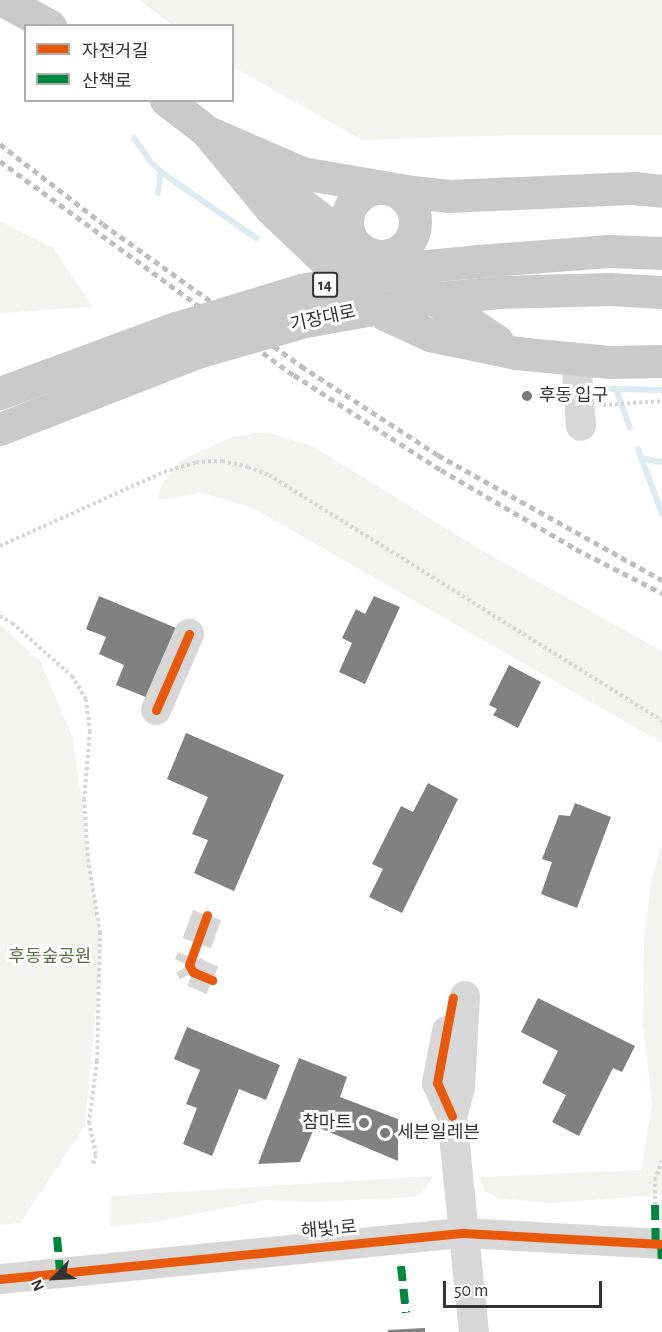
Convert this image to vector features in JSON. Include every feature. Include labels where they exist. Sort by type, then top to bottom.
[{"type":"main road","points":[[3,0],[46,24]]},
{"type":"main road","points":[[169,102],[364,252],[516,353]]},
{"type":"main road","points":[[207,132],[302,173],[386,188],[448,196],[634,188],[662,191]]},
{"type":"main road","points":[[207,132],[271,210],[386,315],[430,335],[516,353],[576,359],[662,361]]},
{"type":"main road","points":[[407,244],[387,256],[375,256],[364,252],[355,244],[349,234],[348,213],[358,196],[376,188],[386,188],[404,197],[414,213],[413,233],[407,244],[405,264],[411,284]]},
{"type":"main road","name":"기장대로","points":[[0,393],[176,328],[302,290],[417,267],[609,251],[662,253]]},
{"type":"main road","name":"기장대로","points":[[0,429],[197,352],[305,321],[429,299],[500,292],[610,289],[662,292]]},
{"type":"street","points":[[576,359],[586,416]]},
{"type":"street","points":[[156,710],[189,634]]},
{"type":"street","points":[[459,996],[460,1087],[452,1116],[474,1332]]},
{"type":"street","name":"해빛1로","points":[[0,1279],[464,1233],[662,1244]]},
{"type":"path","points":[[586,416],[632,403],[662,401]]},
{"type":"path","points":[[0,546],[164,472],[196,462],[222,461],[248,467],[269,475],[662,721]]},
{"type":"path","points":[[0,616],[72,676],[86,699],[90,731],[84,809],[88,860],[100,932],[97,1061],[89,1122],[96,1155],[92,1166]]},
{"type":"path","points":[[655,1205],[655,1180],[662,1161]]},
{"type":"green space","points":[[139,0],[662,0],[662,135],[517,135],[362,140],[234,68],[234,24],[171,24]]},
{"type":"green space","points":[[0,221],[53,248],[93,307],[0,313]]},
{"type":"green space","points":[[256,433],[274,434],[314,447],[483,551],[662,651],[662,743],[253,508],[202,493],[157,500],[162,484],[178,462],[232,437]]},
{"type":"green space","name":"후동숲공원","points":[[0,625],[41,662],[73,739],[102,947],[85,1126],[20,1223],[0,1225]]},
{"type":"green space","points":[[662,843],[662,1195],[549,1203],[497,1198],[485,1191],[479,1177],[641,1170],[652,1103],[643,1024],[644,943],[651,881]]},
{"type":"green space","points":[[433,1176],[426,1189],[415,1197],[313,1202],[267,1200],[155,1222],[110,1227],[111,1196]]},
{"type":"building","points":[[99,596],[181,630],[153,700],[116,685],[124,665],[99,654],[106,637],[86,629]]},
{"type":"building","points":[[374,596],[400,607],[365,684],[339,672],[352,643],[342,638],[356,609],[365,614]]},
{"type":"building","points":[[509,665],[541,682],[518,728],[493,715],[497,709],[489,705]]},
{"type":"building","points":[[186,733],[284,775],[234,891],[194,873],[208,840],[192,834],[208,797],[167,779]]},
{"type":"building","points":[[428,783],[458,799],[402,913],[369,897],[383,869],[372,864],[401,806],[413,812]]},
{"type":"building","points":[[575,803],[611,817],[577,908],[541,894],[552,862],[542,859],[559,815],[570,816]]},
{"type":"building","points":[[538,998],[635,1046],[622,1072],[613,1068],[579,1136],[552,1122],[566,1095],[542,1083],[558,1051],[521,1032]]},
{"type":"building","points":[[187,1027],[280,1065],[266,1100],[239,1089],[212,1156],[183,1144],[197,1108],[186,1104],[200,1070],[174,1059]]},
{"type":"building","points":[[299,1058],[347,1077],[340,1097],[398,1119],[398,1161],[315,1126],[300,1162],[258,1164]]},
{"type":"building","points":[[425,1328],[425,1332],[388,1332],[388,1330]]},
{"type":"waterway","points":[[134,138],[161,172],[256,238]]},
{"type":"waterway","points":[[158,193],[161,172]]},
{"type":"waterway","points":[[588,389],[616,389],[630,428]]},
{"type":"waterway","points":[[616,389],[662,390]]},
{"type":"waterway","points":[[638,449],[662,514]]},
{"type":"waterway","points":[[641,458],[662,462]]},
{"type":"tunnel","points":[[207,915],[189,965],[193,972],[212,980]]},
{"type":"railway","points":[[0,144],[103,224],[301,366],[438,455],[662,580]]},
{"type":"railway","points":[[0,161],[294,375],[441,470],[576,549],[662,593]]},
{"type":"marked path","points":[[655,1205],[656,1244]]},
{"type":"marked path","points":[[57,1237],[60,1272]]},
{"type":"marked path","points":[[661,1244],[662,1261]]},
{"type":"marked path","points":[[401,1266],[406,1313]]},
{"type":"cycle path","points":[[156,710],[189,634]]},
{"type":"cycle path","points":[[207,915],[189,965],[193,972],[212,980]]},
{"type":"cycle path","points":[[452,1116],[437,1083],[453,997]]},
{"type":"cycle path","points":[[0,1279],[464,1233],[662,1244]]},
{"type":"place","name":"후동 입구","points":[[527,396]]},
{"type":"place","name":"참마트","points":[[364,1123]]},
{"type":"place","name":"세븐일레븐","points":[[385,1133]]}]
